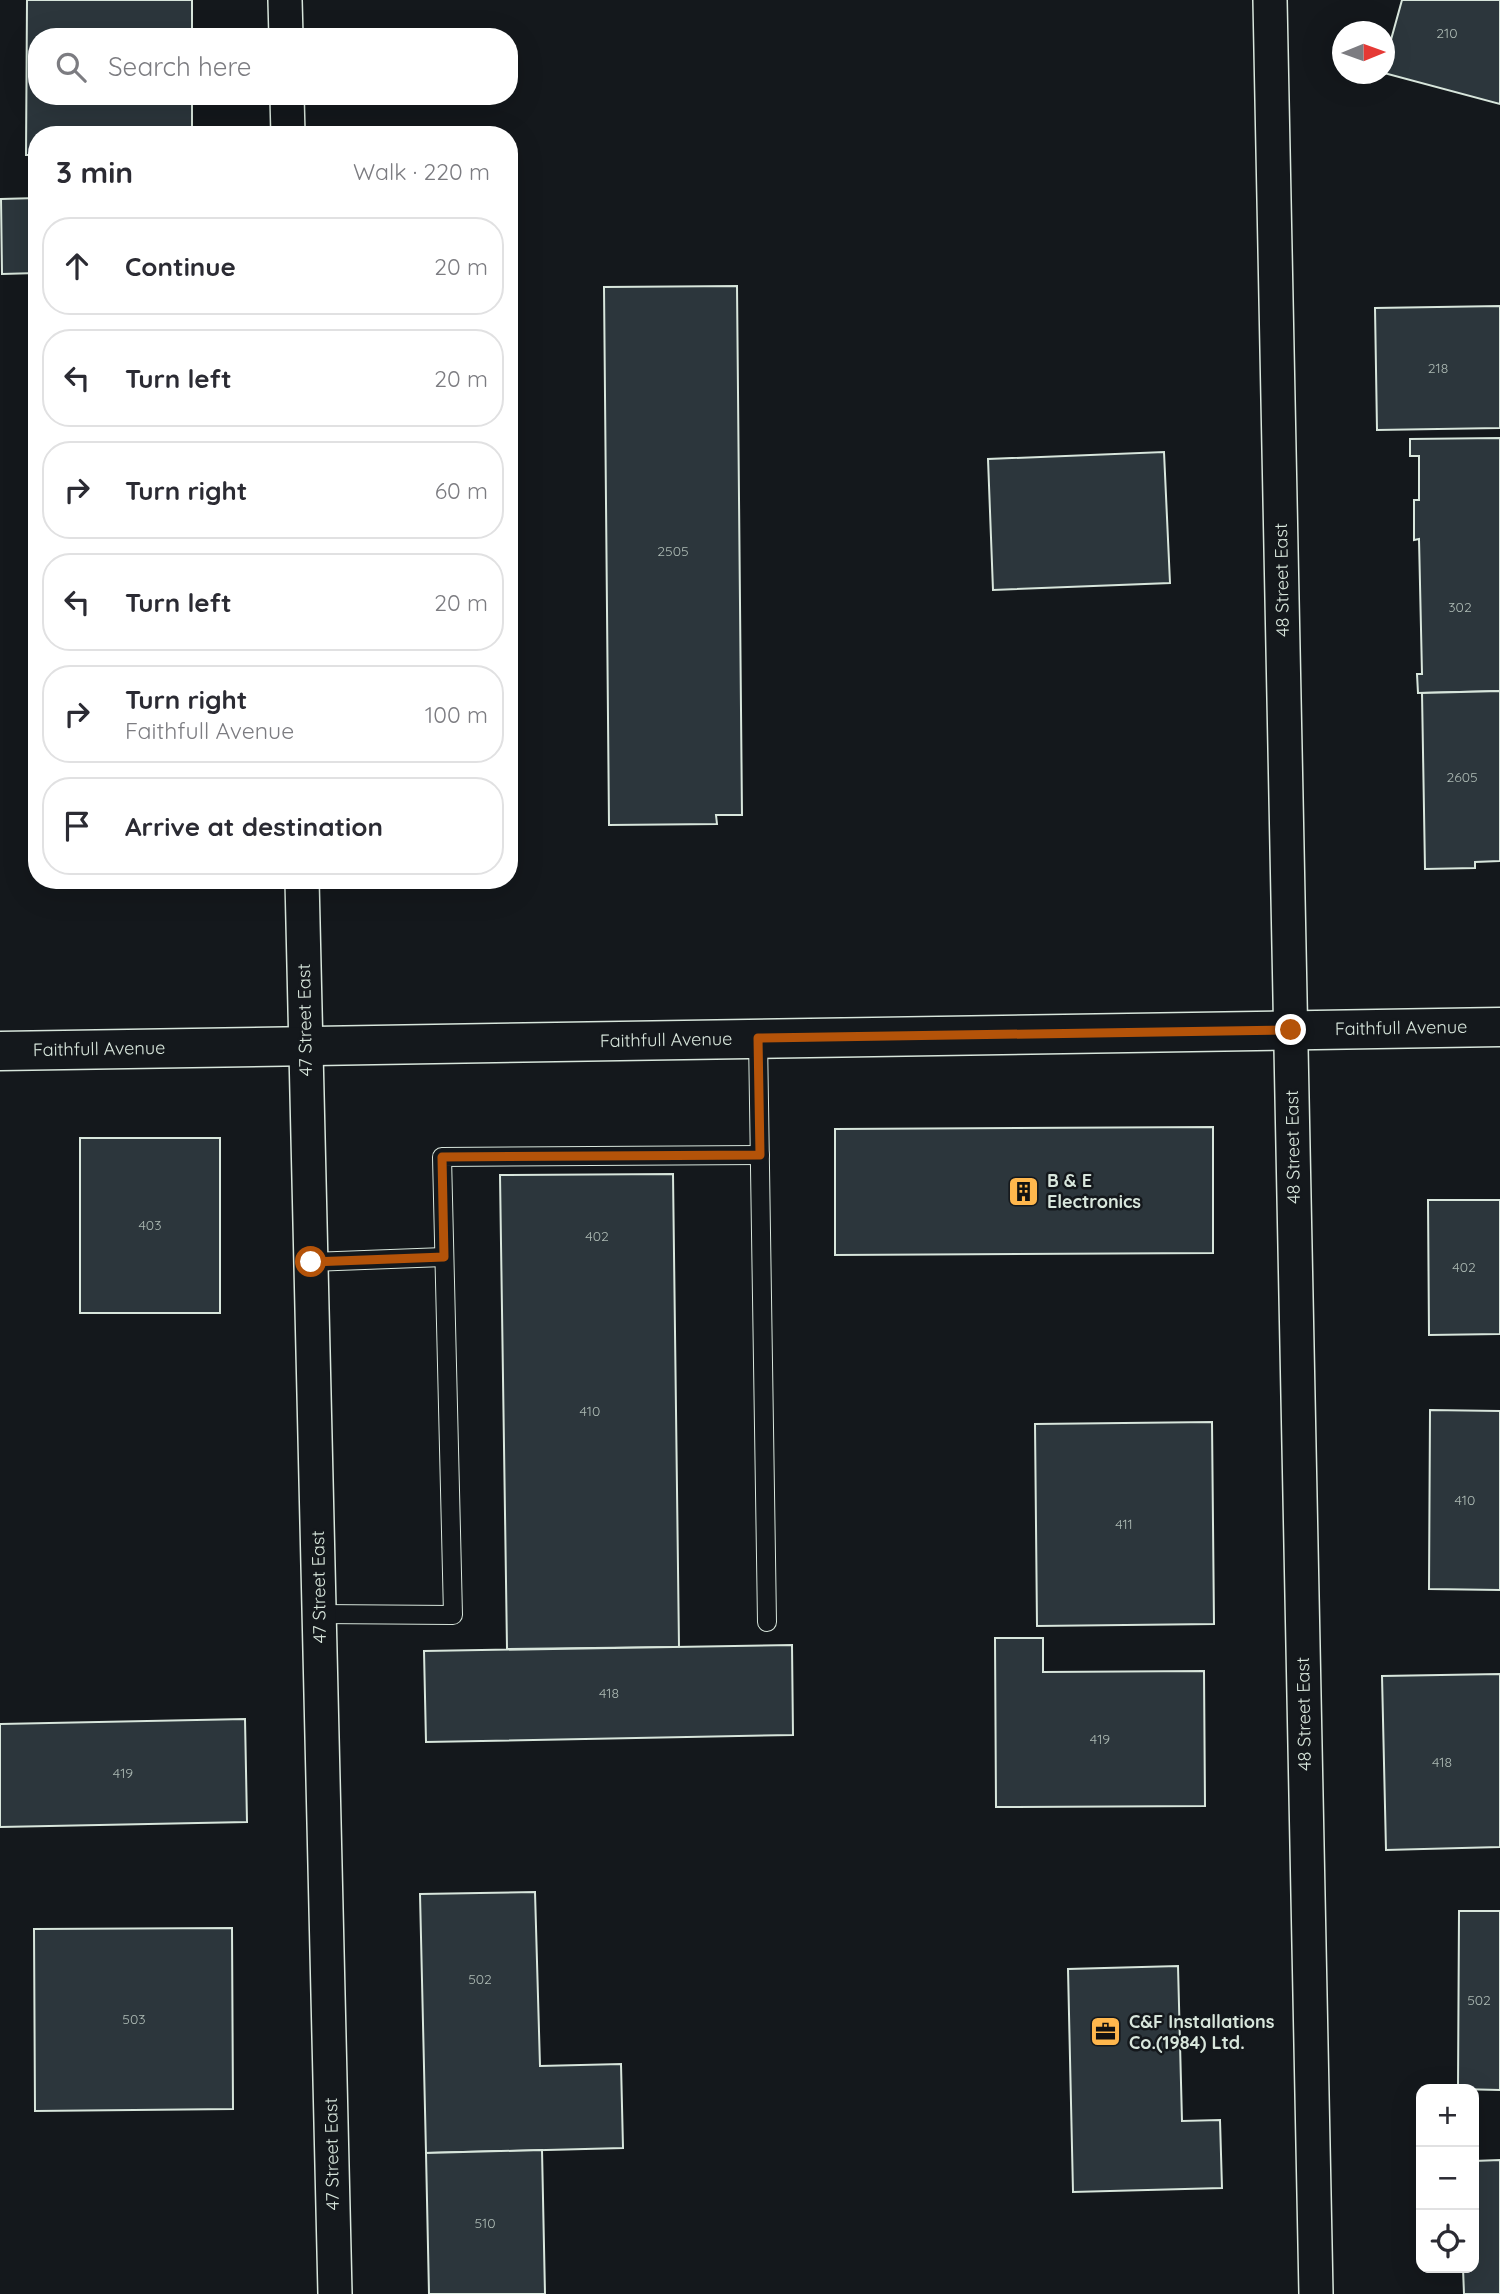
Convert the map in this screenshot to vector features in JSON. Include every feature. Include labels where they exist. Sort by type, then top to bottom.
[{"type":"street","points":[[285,0],[286,28]]},
{"type":"street","name":"48 Street East","points":[[1270,0],[1316,2294]]},
{"type":"street","points":[[287,105],[288,126]]},
{"type":"street","name":"47 Street East","points":[[303,889],[335,2294]]},
{"type":"street","name":"Faithfull Avenue","points":[[0,1051],[1500,1027]]},
{"type":"lane","points":[[758,1038],[767,1622]]},
{"type":"lane","points":[[319,1614],[453,1615],[442,1157],[760,1155]]},
{"type":"lane","points":[[311,1262],[444,1257]]},
{"type":"building","points":[[27,0],[192,0],[192,28],[28,28],[28,105],[192,105],[192,126],[28,126],[26,155]]},
{"type":"building","points":[[1402,0],[1500,0],[1500,104],[1395,76],[1395,25]]},
{"type":"building","points":[[28,198],[28,273],[2,274],[1,199]]},
{"type":"building","points":[[737,286],[742,815],[716,815],[717,824],[609,825],[604,287]]},
{"type":"building","points":[[1500,306],[1500,428],[1377,430],[1375,308]]},
{"type":"building","points":[[1500,438],[1500,691],[1418,693],[1417,674],[1422,674],[1419,539],[1414,540],[1414,500],[1419,500],[1419,456],[1410,456],[1410,439]]},
{"type":"building","points":[[1164,452],[1170,583],[993,590],[988,459]]},
{"type":"building","points":[[1500,691],[1500,861],[1475,862],[1475,868],[1425,869],[1422,693]]},
{"type":"building","name":"B & E Electronics","points":[[1213,1127],[1213,1253],[835,1255],[835,1129]]},
{"type":"building","points":[[80,1138],[220,1138],[220,1313],[80,1313]]},
{"type":"building","points":[[673,1174],[679,1647],[507,1649],[500,1175]]},
{"type":"building","points":[[1428,1200],[1500,1200],[1500,1334],[1429,1335]]},
{"type":"building","points":[[1430,1410],[1500,1411],[1500,1590],[1429,1589]]},
{"type":"building","points":[[1212,1422],[1214,1624],[1037,1626],[1035,1424]]},
{"type":"building","points":[[995,1638],[1043,1638],[1043,1672],[1204,1671],[1205,1806],[996,1807]]},
{"type":"building","points":[[792,1645],[793,1735],[426,1742],[424,1651]]},
{"type":"building","points":[[1500,1674],[1500,1847],[1386,1850],[1382,1676]]},
{"type":"building","points":[[245,1719],[247,1822],[0,1827],[0,1724]]},
{"type":"building","points":[[535,1892],[540,2066],[621,2064],[623,2148],[426,2153],[420,1894]]},
{"type":"building","points":[[1459,1911],[1500,1911],[1500,2090],[1479,2090],[1479,2084],[1458,2084]]},
{"type":"building","points":[[232,1928],[233,2109],[35,2111],[34,1929]]},
{"type":"building","points":[[1178,1966],[1182,2121],[1220,2120],[1222,2188],[1073,2192],[1068,1969]]},
{"type":"building","points":[[542,2150],[545,2294],[429,2294],[426,2153]]},
{"type":"building","points":[[1500,2160],[1500,2294],[1464,2294],[1463,2273],[1479,2273],[1479,2161]]},
{"type":"place","name":"B & E Electronics","points":[[1024,1191]]},
{"type":"place","name":"C&F Installations Co.(1984) Ltd.","points":[[1106,2032]]},
{"type":"route","points":[[311,1262],[444,1257],[442,1157],[760,1155],[758,1038],[1291,1030]]}]
